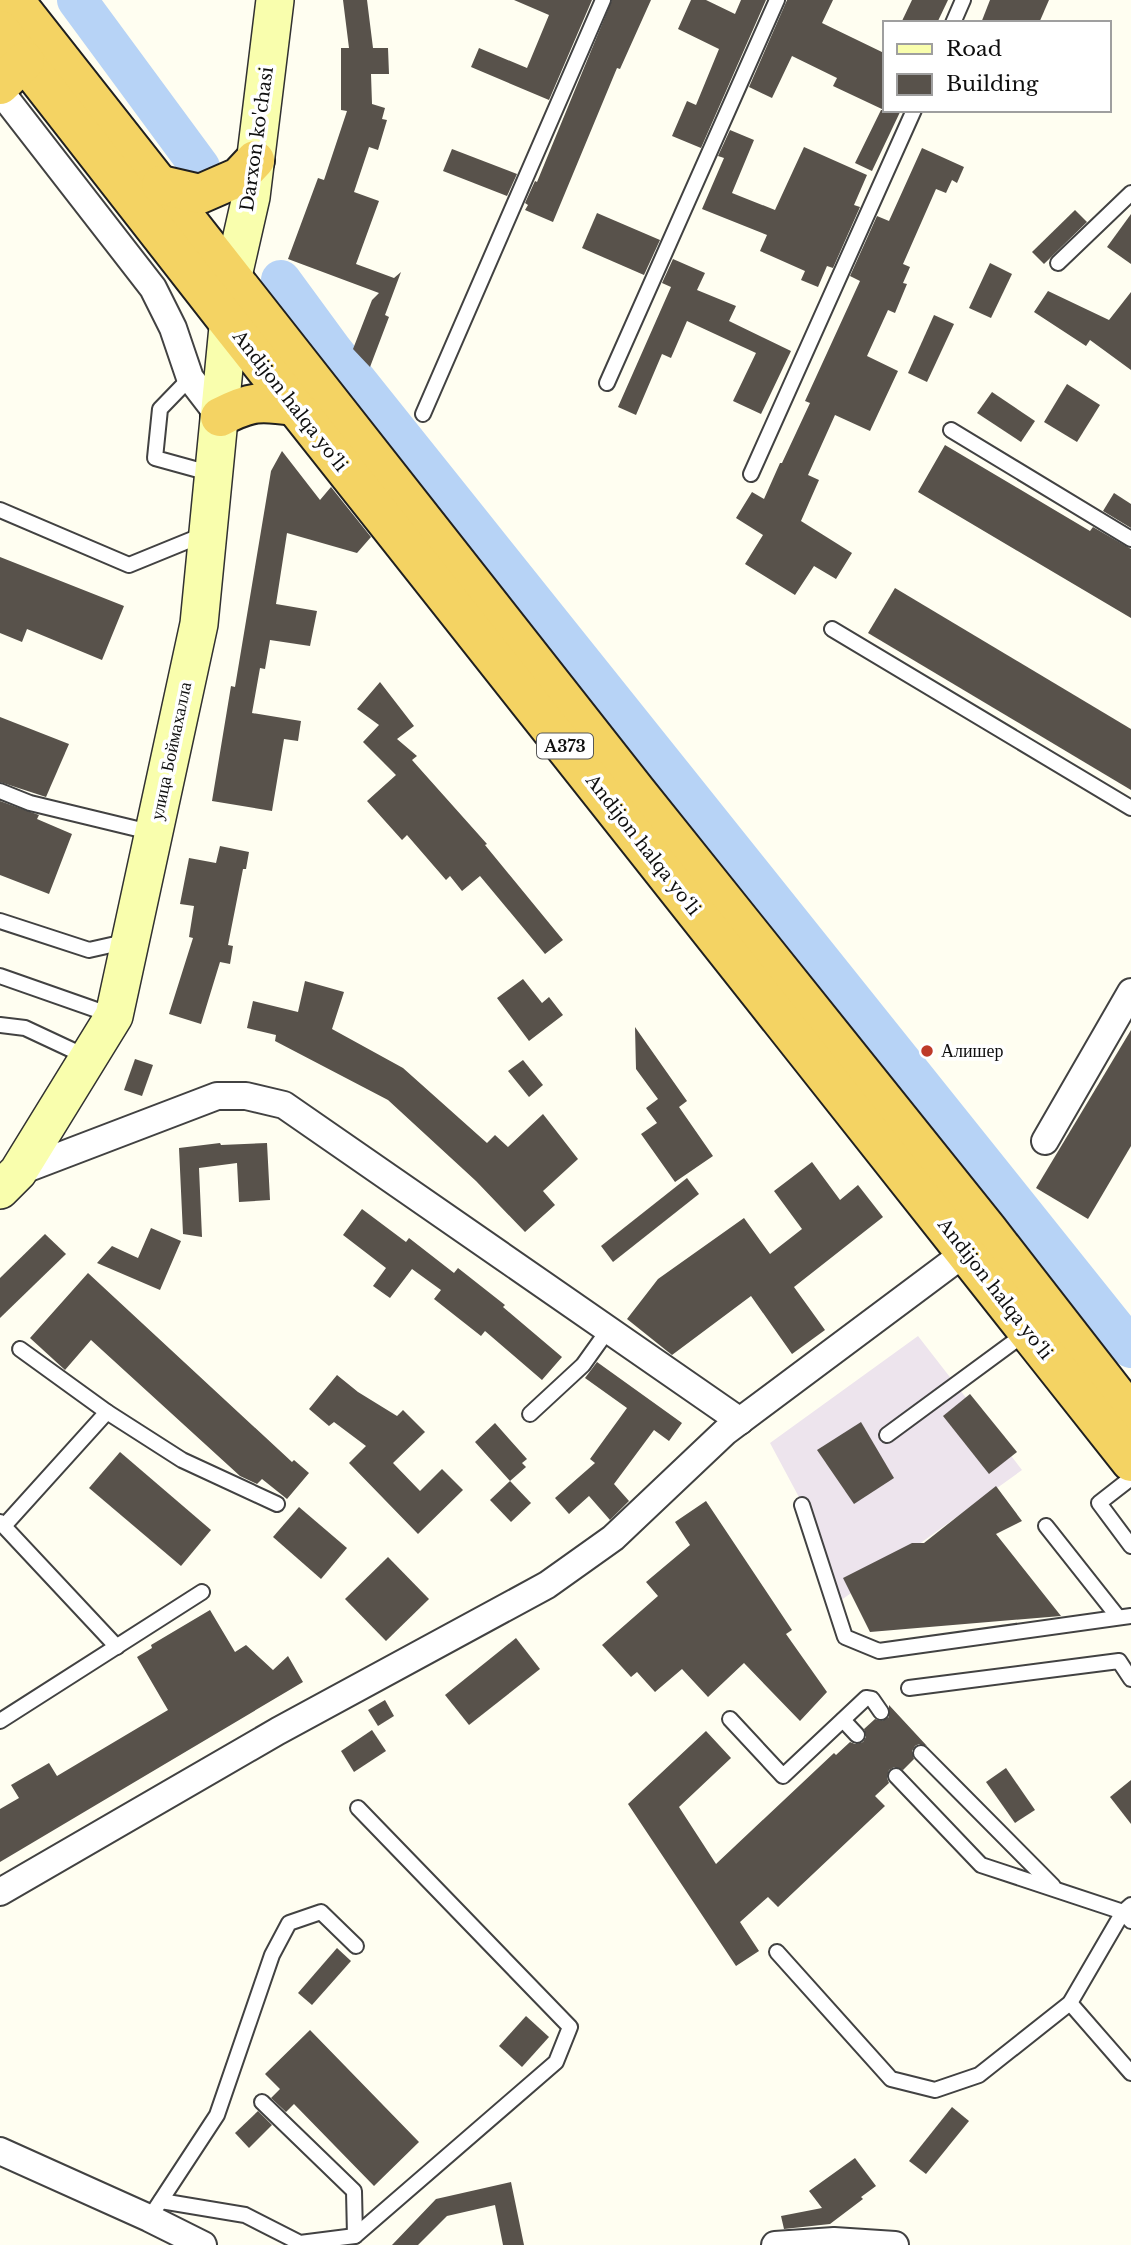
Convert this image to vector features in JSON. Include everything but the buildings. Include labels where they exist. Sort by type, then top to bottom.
[{"type":"highway","name":"Andijon halqa yo‘li","points":[[15,0],[27,46],[229,323],[1131,1462]]},
{"type":"highway","name":"Andijon halqa yo‘li","points":[[0,30],[27,46],[161,185],[620,770],[988,1230],[1131,1414]]},
{"type":"highway","points":[[161,185],[200,194],[239,177],[255,160]]},
{"type":"highway","points":[[220,417],[242,406],[264,401],[294,406]]},
{"type":"main road","name":"Darxon ko'chasi","points":[[233,276],[251,197],[275,0]]},
{"type":"main road","name":"улица Боймахалла","points":[[9,1181],[114,1016],[199,624],[233,276]]},
{"type":"street","points":[[0,91],[153,288],[173,328],[190,378],[220,417]]},
{"type":"street","points":[[1045,1141],[1131,992]]},
{"type":"street","points":[[9,1181],[217,1096],[246,1096],[284,1105],[740,1421]]},
{"type":"street","points":[[0,1892],[278,1731],[547,1586],[613,1538],[696,1457],[740,1421],[966,1252]]},
{"type":"street","points":[[0,2151],[155,2210],[203,2245]]},
{"type":"street","points":[[775,2245],[834,2241],[895,2245]]},
{"type":"lane","points":[[423,414],[603,0]]},
{"type":"lane","points":[[607,383],[777,0]]},
{"type":"lane","points":[[954,21],[963,0]]},
{"type":"lane","points":[[751,474],[913,112]]},
{"type":"lane","points":[[1058,263],[1131,193]]},
{"type":"lane","points":[[190,378],[160,409],[155,458],[214,475]]},
{"type":"lane","points":[[951,430],[1131,539]]},
{"type":"lane","points":[[0,510],[129,565],[208,532]]},
{"type":"lane","points":[[832,629],[1131,808]]},
{"type":"lane","points":[[0,790],[30,803],[154,833]]},
{"type":"lane","points":[[0,921],[89,950],[130,941]]},
{"type":"lane","points":[[0,976],[114,1016]]},
{"type":"lane","points":[[0,1025],[25,1028],[89,1057]]},
{"type":"lane","points":[[530,1414],[583,1365],[608,1330]]},
{"type":"lane","points":[[887,1435],[1028,1331]]},
{"type":"lane","points":[[20,1349],[107,1412],[181,1460],[276,1504]]},
{"type":"lane","points":[[107,1412],[2,1524],[117,1647]]},
{"type":"lane","points":[[1131,1478],[1099,1503],[1131,1546]]},
{"type":"lane","points":[[802,1505],[845,1637],[879,1651],[1125,1616]]},
{"type":"lane","points":[[1046,1526],[1125,1616]]},
{"type":"lane","points":[[0,1721],[202,1592]]},
{"type":"lane","points":[[909,1688],[1119,1661],[1131,1679]]},
{"type":"lane","points":[[730,1719],[783,1776],[866,1698],[872,1699],[881,1712]]},
{"type":"lane","points":[[843,1720],[857,1735]]},
{"type":"lane","points":[[921,1753],[1056,1890]]},
{"type":"lane","points":[[776,1952],[891,2078],[935,2090],[979,2075],[1070,2003],[1128,1913],[981,1865],[896,1776]]},
{"type":"lane","points":[[356,1945],[321,1912],[289,1923],[272,1955],[217,2115],[155,2210],[246,2215],[300,2243],[355,2236],[556,2062],[570,2027],[358,1808]]},
{"type":"lane","points":[[1070,2003],[1131,2073]]},
{"type":"lane","points":[[262,2102],[354,2191],[355,2236]]},
{"type":"shaded area","points":[[918,1336],[1022,1470],[840,1601],[816,1529],[770,1443]]},
{"type":"waterway","points":[[77,0],[200,167]]},
{"type":"waterway","points":[[281,280],[333,351],[1131,1348]]},
{"type":"place","name":"Алишер","points":[[927,1051]]}]
